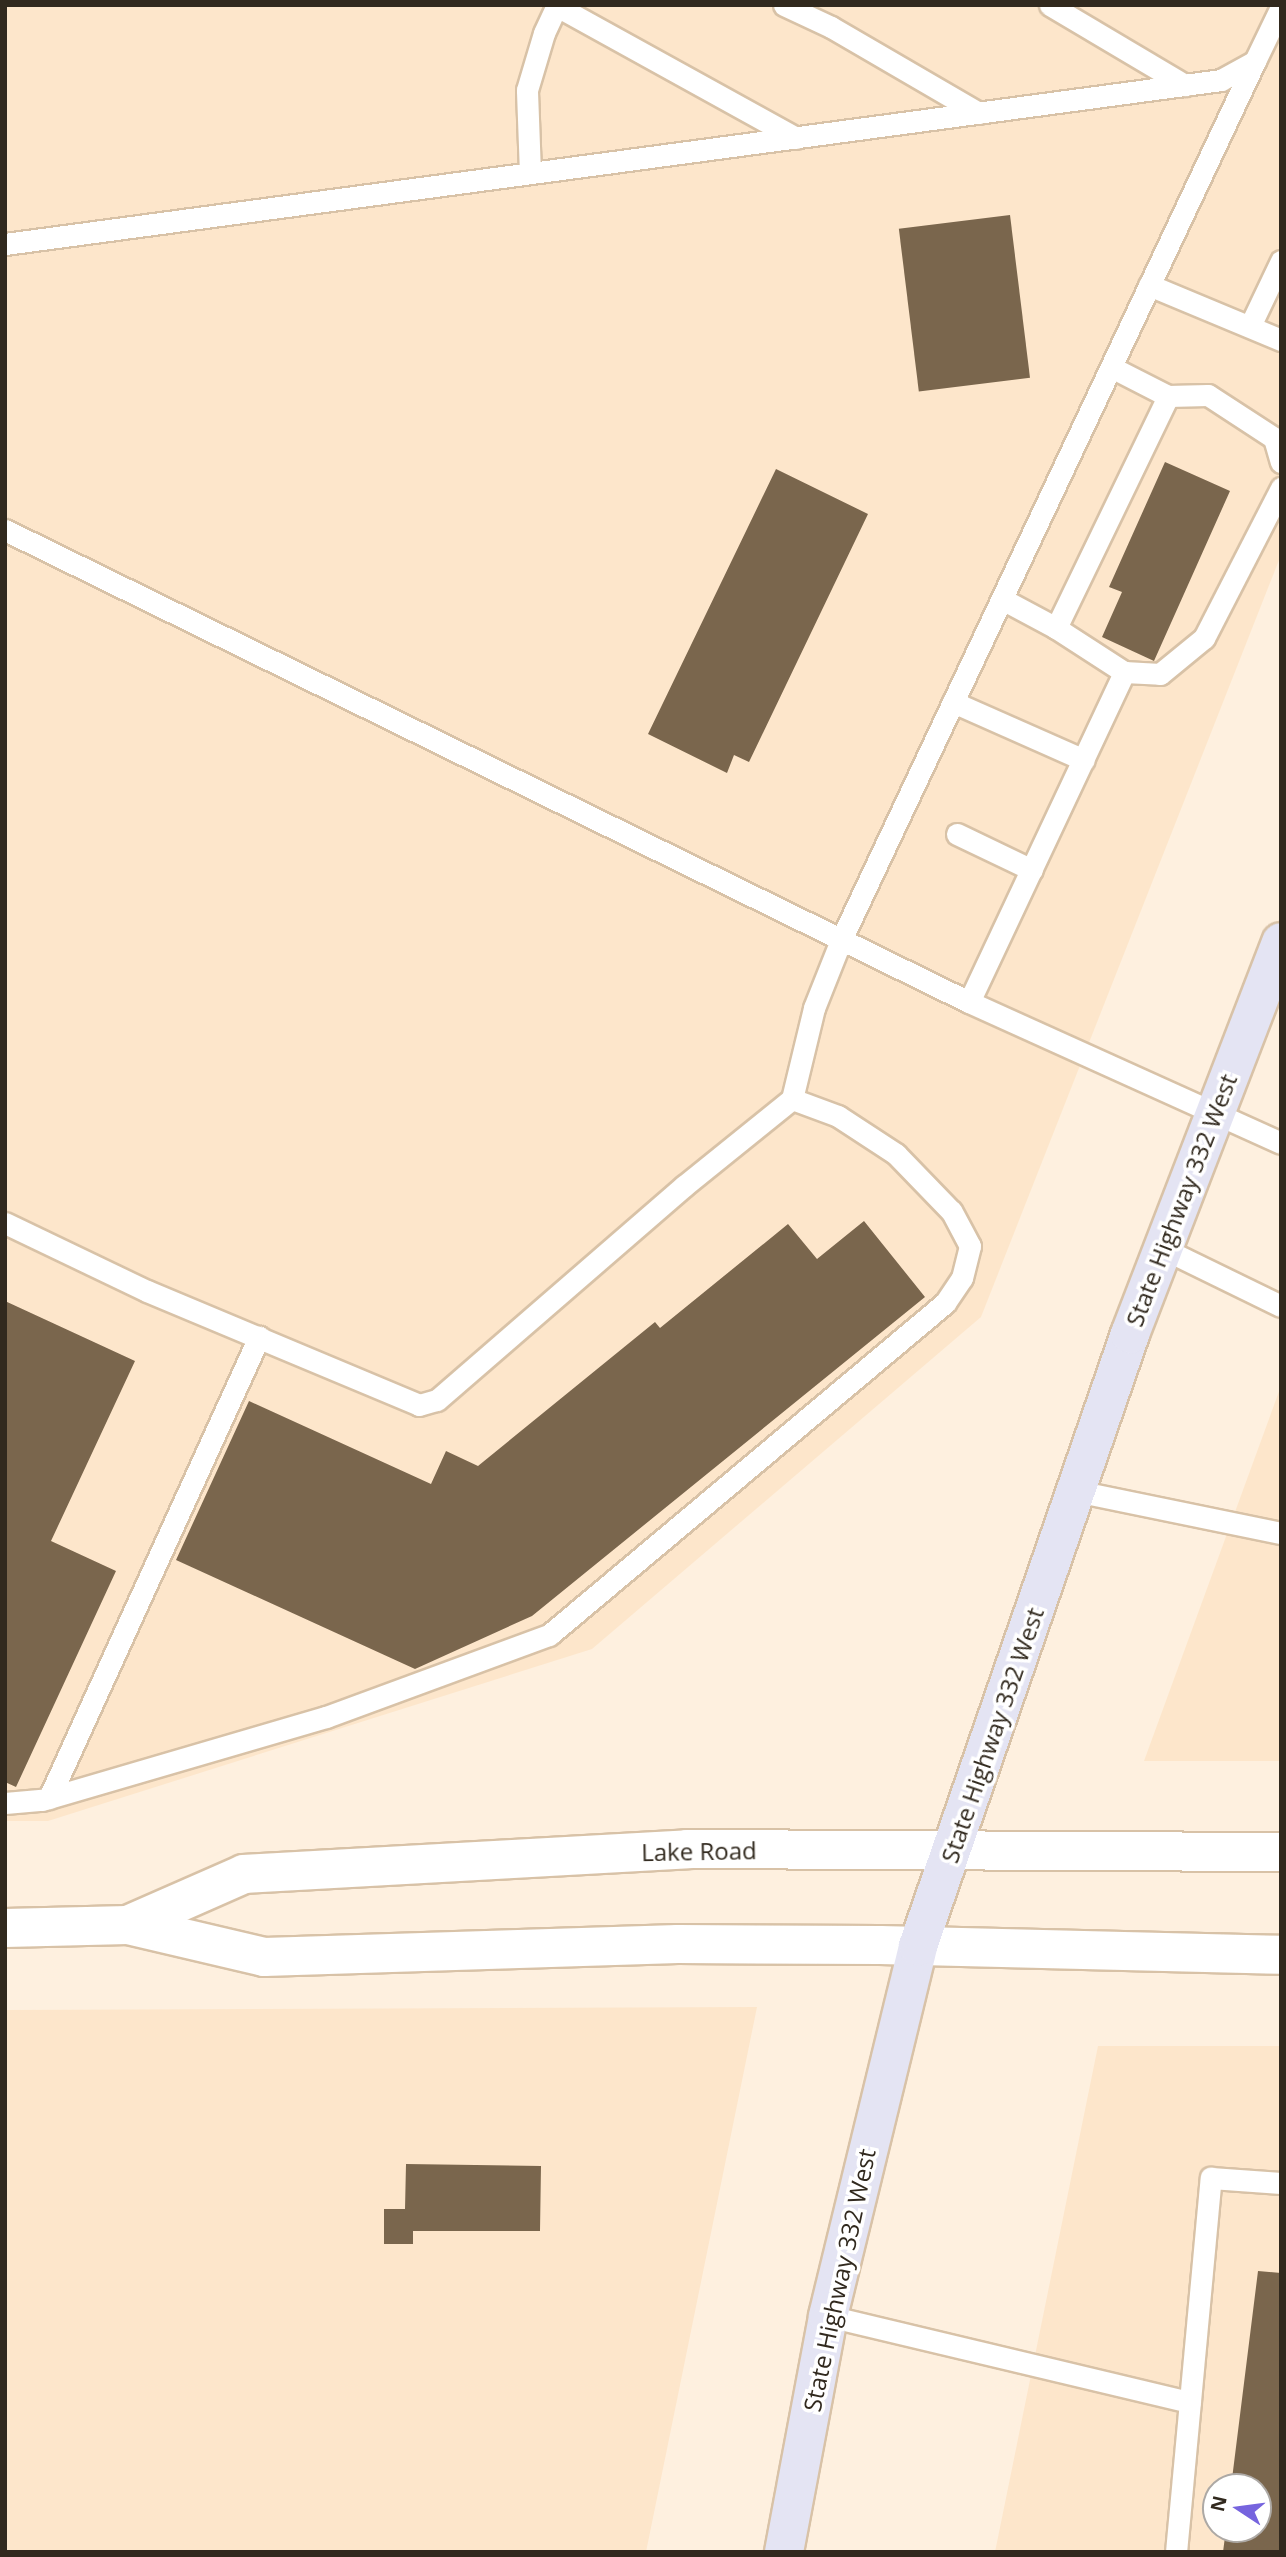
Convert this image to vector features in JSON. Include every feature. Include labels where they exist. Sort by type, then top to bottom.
[{"type":"main road","name":"State Highway 332 West","points":[[784,2552],[828,2316],[918,1946],[1161,1248],[1281,942]]},
{"type":"street","name":"Lake Road","points":[[128,1925],[244,1874],[687,1849],[1281,1852]]},
{"type":"street","name":"Lake Road","points":[[5,1928],[128,1925],[264,1957],[678,1944],[918,1946],[1281,1955]]},
{"type":"lane","points":[[784,5],[831,27],[979,113]]},
{"type":"lane","points":[[1050,5],[1185,85]]},
{"type":"lane","points":[[530,173],[527,90],[544,33],[557,6],[796,138]]},
{"type":"lane","points":[[5,1223],[135,1285],[419,1405],[437,1400],[684,1186],[792,1100],[814,1008],[841,940],[1281,7]]},
{"type":"lane","points":[[5,244],[1221,80],[1255,61]]},
{"type":"lane","points":[[1250,326],[1281,261]]},
{"type":"lane","points":[[1149,285],[1281,340]]},
{"type":"lane","points":[[1111,367],[1168,396],[1208,395],[1273,438],[1281,462]]},
{"type":"lane","points":[[1056,628],[1168,396]]},
{"type":"lane","points":[[1002,599],[1056,628],[1124,672],[1160,674],[1204,638],[1281,488]]},
{"type":"lane","points":[[5,530],[969,1002],[1281,1143]]},
{"type":"lane","points":[[969,1002],[1124,672]]},
{"type":"lane","points":[[953,702],[1084,761]]},
{"type":"lane","points":[[957,834],[1032,870]]},
{"type":"lane","points":[[5,1803],[48,1798],[326,1717],[550,1635],[945,1303],[962,1278],[970,1246],[951,1211],[896,1154],[838,1116],[792,1100]]},
{"type":"lane","points":[[1161,1248],[1281,1306]]},
{"type":"lane","points":[[48,1798],[259,1337]]},
{"type":"lane","points":[[1076,1491],[1281,1533]]},
{"type":"lane","points":[[1176,2552],[1211,2178],[1281,2183]]},
{"type":"lane","points":[[828,2316],[1190,2402]]},
{"type":"shaded area","points":[[5,5],[1281,5],[1281,555],[981,1317],[592,1649],[48,1821],[5,1821]]},
{"type":"shaded area","points":[[1281,1386],[1281,1761],[1144,1761]]},
{"type":"shaded area","points":[[757,2007],[646,2552],[5,2552],[5,2010]]},
{"type":"shaded area","points":[[1098,2046],[1281,2046],[1281,2552],[995,2552]]},
{"type":"building","points":[[1010,215],[1030,378],[919,391],[899,229]]},
{"type":"building","points":[[1165,462],[1230,491],[1154,661],[1102,637],[1122,592],[1109,587]]},
{"type":"building","points":[[776,469],[868,514],[749,762],[734,755],[727,773],[648,734]]},
{"type":"building","points":[[864,1221],[925,1297],[532,1616],[415,1669],[176,1560],[249,1401],[431,1484],[446,1451],[478,1466],[655,1322],[660,1328],[788,1224],[817,1259]]},
{"type":"building","points":[[5,1301],[135,1361],[51,1541],[116,1571],[16,1787],[5,1782]]},
{"type":"building","points":[[406,2164],[541,2166],[540,2231],[413,2231],[413,2244],[384,2244],[384,2209],[405,2209]]},
{"type":"building","points":[[1258,2271],[1281,2273],[1281,2552],[1223,2552],[1224,2543],[1272,2543],[1272,2473],[1233,2473]]}]
